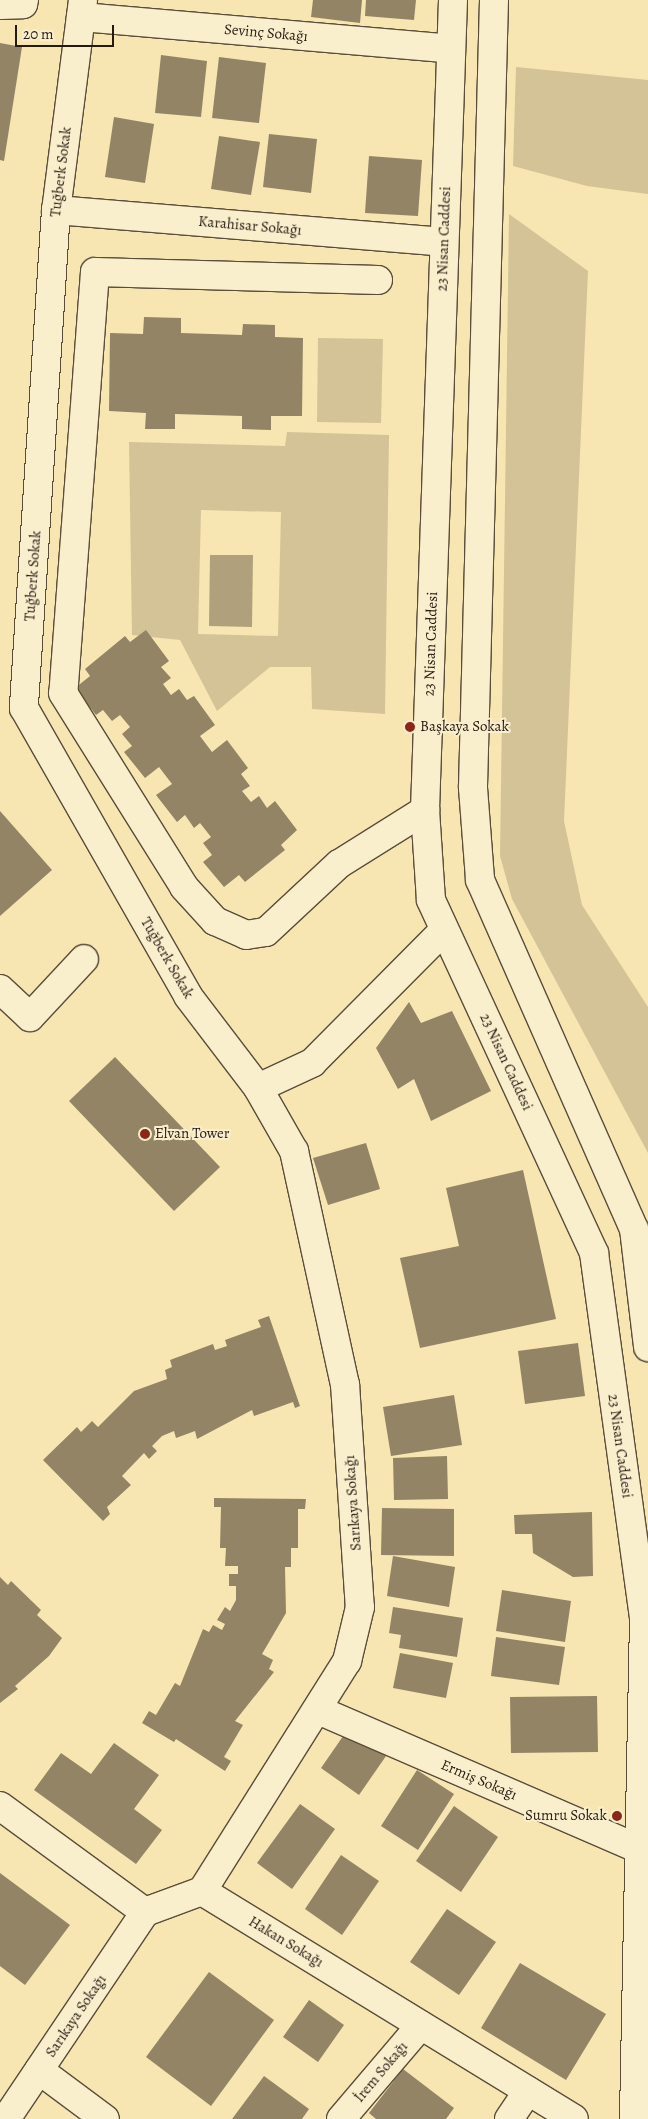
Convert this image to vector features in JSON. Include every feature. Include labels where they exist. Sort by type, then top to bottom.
[{"type":"street","points":[[0,5],[23,4],[24,0]]},
{"type":"street","name":"23 Nisan Caddesi","points":[[453,0],[425,810],[431,900],[594,1253],[646,1620],[634,2119]]},
{"type":"street","points":[[494,0],[473,788],[480,880],[634,1229],[648,1347]]},
{"type":"street","name":"Sevinç Sokağı","points":[[82,8],[451,49]]},
{"type":"street","name":"Tuğberk Sokak","points":[[82,8],[56,210],[24,708],[188,996],[258,1088]]},
{"type":"street","name":"Karahisar Sokağı","points":[[56,210],[444,242]]},
{"type":"street","points":[[378,280],[95,272],[64,693],[184,887],[215,921],[246,935],[266,932],[339,864],[425,810]]},
{"type":"street","points":[[258,1088],[312,1063],[444,930]]},
{"type":"street","points":[[0,989],[30,1017],[84,959]]},
{"type":"street","name":"Sarıkaya Sokağı","points":[[202,1891],[318,1710],[347,1661],[360,1607],[345,1384],[294,1150],[258,1088]]},
{"type":"street","name":"Ermiş Sokağı","points":[[318,1710],[639,1849]]},
{"type":"street","points":[[0,1806],[145,1912],[202,1891]]},
{"type":"street","name":"Hakan Sokağı","points":[[202,1891],[574,2119]]},
{"type":"street","name":"Sarıkaya Sokağı","points":[[6,2119],[145,1912]]},
{"type":"street","name":"İrem Sokağı","points":[[341,2119],[421,2025]]},
{"type":"street","points":[[39,2070],[105,2119]]},
{"type":"street","points":[[509,2119],[528,2091]]},
{"type":"shaded area","points":[[516,67],[648,80],[648,194],[587,186],[513,166]]},
{"type":"shaded area","points":[[509,214],[588,271],[564,821],[582,905],[648,1007],[648,1153],[512,899],[500,856]]},
{"type":"shaded area","points":[[318,338],[383,339],[381,423],[317,422]]},
{"type":"shaded area","points":[[287,432],[389,435],[385,714],[312,709],[311,667],[270,667],[217,711],[180,640],[132,635],[129,442],[285,446]],"holes":[[[201,510],[281,512],[278,636],[198,634]]]},
{"type":"shaded area","points":[[210,555],[253,555],[252,627],[209,626]]},
{"type":"building","points":[[313,0],[362,0],[360,23],[311,17]]},
{"type":"building","points":[[366,0],[416,0],[414,20],[365,16]]},
{"type":"building","points":[[0,43],[22,47],[4,161],[0,160]]},
{"type":"building","points":[[161,55],[207,61],[201,117],[155,113]]},
{"type":"building","points":[[219,57],[266,63],[259,123],[212,118]]},
{"type":"building","points":[[114,117],[154,124],[145,183],[105,177]]},
{"type":"building","points":[[269,134],[317,139],[311,193],[263,187]]},
{"type":"building","points":[[219,136],[260,142],[251,195],[211,189]]},
{"type":"building","points":[[369,156],[422,160],[418,216],[365,213]]},
{"type":"building","points":[[144,317],[181,318],[181,333],[242,335],[243,324],[275,325],[275,337],[303,338],[302,416],[271,416],[271,430],[242,429],[242,416],[175,414],[175,429],[145,429],[146,413],[109,411],[110,333],[143,334]]},
{"type":"building","points":[[146,630],[169,661],[161,667],[171,678],[163,684],[171,695],[179,689],[187,700],[194,696],[215,725],[200,736],[212,752],[227,740],[248,768],[241,774],[250,786],[242,791],[251,802],[259,796],[267,808],[275,801],[297,830],[281,845],[285,850],[245,882],[239,875],[224,887],[203,862],[212,855],[203,843],[211,837],[200,823],[194,828],[185,815],[177,822],[156,795],[172,784],[159,767],[145,778],[124,752],[132,746],[122,734],[130,727],[120,715],[112,721],[103,710],[96,715],[75,688],[90,676],[85,669],[125,636],[130,642]]},
{"type":"building","points":[[0,811],[52,870],[0,916]]},
{"type":"building","points":[[409,1002],[421,1023],[452,1011],[491,1091],[431,1121],[414,1079],[398,1089],[376,1048]]},
{"type":"building","name":"Elvan Tower","points":[[115,1057],[220,1167],[174,1211],[69,1101]]},
{"type":"building","points":[[366,1143],[380,1189],[328,1205],[313,1158]]},
{"type":"building","points":[[523,1170],[556,1319],[420,1348],[400,1258],[459,1246],[446,1188]]},
{"type":"building","points":[[269,1316],[300,1406],[295,1408],[293,1402],[254,1416],[252,1410],[197,1439],[195,1431],[176,1438],[174,1431],[162,1436],[152,1446],[157,1451],[149,1459],[144,1453],[122,1476],[131,1485],[107,1507],[110,1514],[103,1521],[43,1460],[77,1427],[81,1432],[92,1421],[98,1427],[134,1391],[167,1379],[165,1370],[172,1367],[170,1360],[213,1344],[215,1350],[227,1346],[225,1340],[261,1327],[258,1320]]},
{"type":"building","points":[[578,1343],[585,1396],[525,1404],[518,1351]]},
{"type":"building","points":[[454,1395],[462,1445],[391,1456],[383,1407]]},
{"type":"building","points":[[447,1456],[448,1499],[394,1500],[393,1458]]},
{"type":"building","points":[[214,1498],[306,1499],[305,1509],[298,1509],[298,1548],[291,1548],[291,1567],[285,1567],[286,1613],[262,1654],[273,1660],[269,1669],[274,1672],[235,1721],[243,1725],[224,1757],[231,1761],[225,1771],[176,1739],[174,1742],[142,1723],[149,1711],[156,1715],[175,1683],[180,1686],[203,1629],[209,1632],[213,1625],[222,1630],[225,1624],[217,1620],[225,1607],[230,1611],[236,1600],[236,1586],[229,1586],[229,1574],[238,1574],[238,1566],[225,1566],[226,1548],[220,1548],[221,1507],[214,1507]]},
{"type":"building","points":[[382,1508],[454,1509],[454,1556],[381,1555]]},
{"type":"building","points":[[592,1512],[593,1576],[573,1577],[533,1553],[532,1534],[515,1534],[514,1515]]},
{"type":"building","points":[[393,1556],[455,1567],[449,1607],[387,1596]]},
{"type":"building","points":[[0,1577],[8,1585],[11,1581],[41,1610],[37,1615],[62,1638],[49,1656],[15,1686],[18,1689],[0,1703]]},
{"type":"building","points":[[502,1590],[571,1601],[565,1642],[496,1631]]},
{"type":"building","points":[[393,1607],[463,1618],[457,1657],[399,1648],[401,1635],[389,1633]]},
{"type":"building","points":[[496,1637],[565,1647],[559,1685],[491,1676]]},
{"type":"building","points":[[400,1653],[453,1663],[446,1698],[393,1688]]},
{"type":"building","points":[[597,1696],[598,1752],[511,1753],[510,1697]]},
{"type":"building","points":[[348,1729],[386,1756],[359,1795],[321,1768]]},
{"type":"building","points":[[114,1743],[159,1775],[134,1809],[162,1830],[136,1864],[34,1790],[61,1753],[91,1774]]},
{"type":"building","points":[[417,1770],[454,1794],[418,1850],[381,1826]]},
{"type":"building","points":[[300,1804],[335,1829],[292,1889],[257,1863]]},
{"type":"building","points":[[454,1806],[498,1837],[461,1892],[416,1861]]},
{"type":"building","points":[[341,1855],[379,1881],[342,1935],[305,1909]]},
{"type":"building","points":[[0,1873],[70,1925],[25,1985],[0,1966]]},
{"type":"building","points":[[447,1909],[496,1942],[459,1995],[410,1962]]},
{"type":"building","points":[[520,1963],[606,2014],[566,2080],[481,2028]]},
{"type":"building","points":[[209,1972],[274,2020],[211,2106],[146,2057]]},
{"type":"building","points":[[309,2000],[344,2025],[318,2062],[283,2037]]},
{"type":"building","points":[[403,2069],[454,2108],[446,2119],[376,2119],[369,2113]]},
{"type":"building","points":[[264,2076],[309,2109],[302,2119],[232,2119]]},
{"type":"place","name":"Başkaya Sokak","points":[[410,727]]},
{"type":"place","name":"Elvan Tower","points":[[145,1134]]},
{"type":"place","name":"Sumru Sokak","points":[[617,1816]]}]
